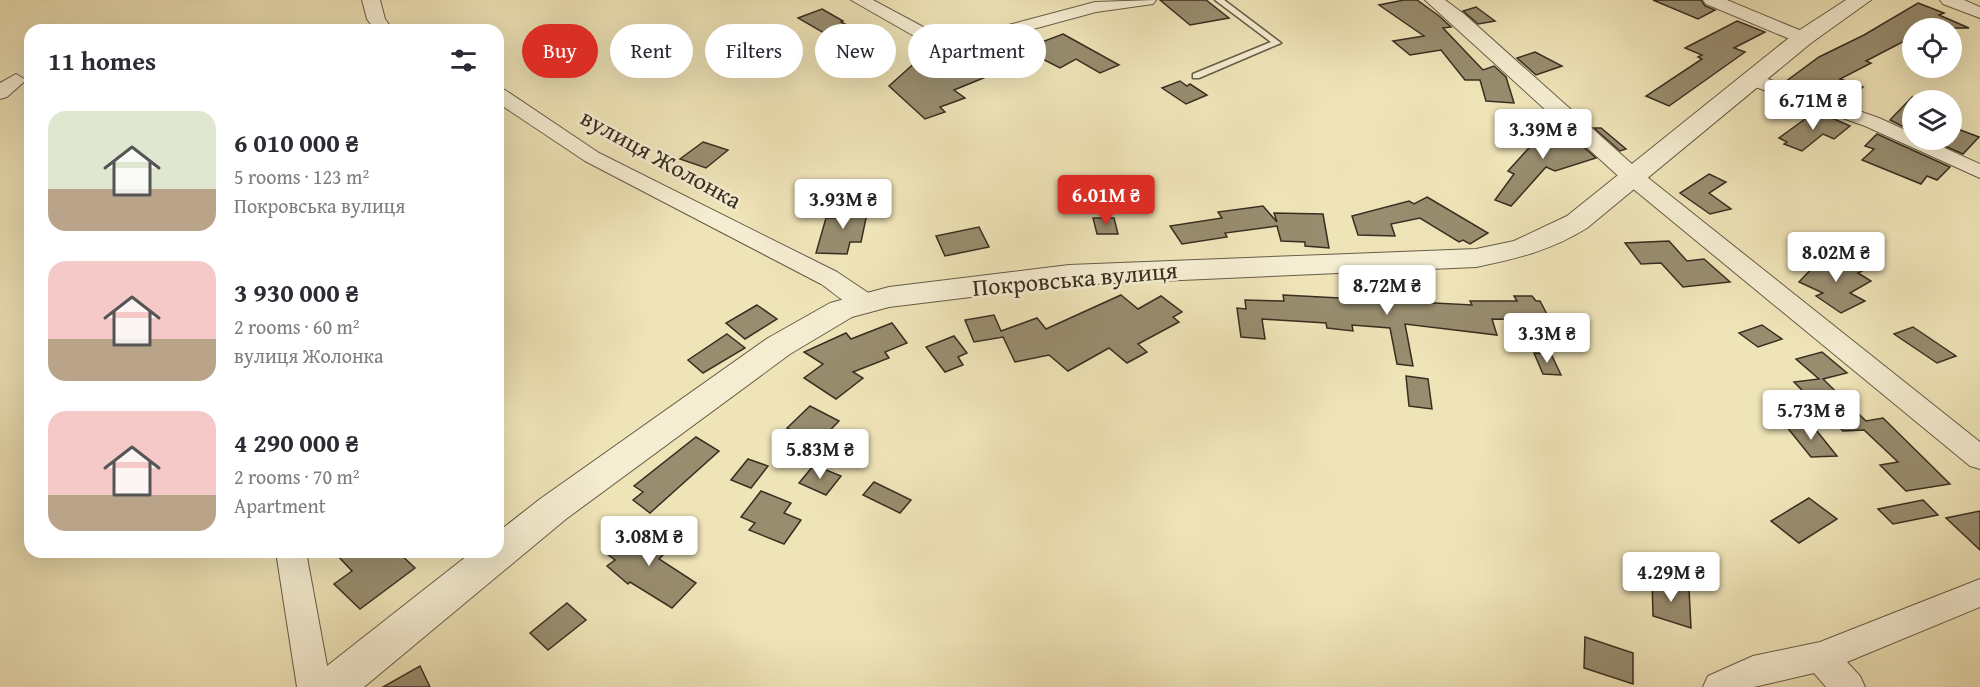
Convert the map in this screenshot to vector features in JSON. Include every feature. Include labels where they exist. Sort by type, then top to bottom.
[{"type":"street","points":[[370,0],[380,24]]},
{"type":"street","points":[[860,0],[925,34],[945,42],[960,44],[1095,7],[1147,0]]},
{"type":"street","points":[[1434,0],[1458,18],[1634,178],[1980,458]]},
{"type":"street","points":[[1712,0],[1803,38]]},
{"type":"street","name":"Покровська вулиця","points":[[504,549],[553,509],[798,334],[825,318],[864,302],[1069,275],[1295,264],[1451,260],[1521,249],[1559,233],[1634,178],[1803,38],[1860,0]]},
{"type":"street","points":[[1949,0],[1980,13]]},
{"type":"street","points":[[1751,79],[1872,122],[1980,172]]},
{"type":"street","points":[[0,93],[16,80]]},
{"type":"street","name":"вулиця Жолонка","points":[[504,98],[592,157],[829,278],[864,302]]},
{"type":"street","points":[[292,558],[314,687]]},
{"type":"street","name":"Покровська вулиця","points":[[333,687],[492,558]]},
{"type":"street","points":[[1720,687],[1753,672],[1821,657],[1980,593]]},
{"type":"street","points":[[1821,657],[1848,687]]},
{"type":"lane","points":[[1196,76],[1277,43],[1219,0]]},
{"type":"building","points":[[1160,0],[1206,0],[1229,18],[1190,25]]},
{"type":"building","points":[[1417,0],[1439,16],[1451,27],[1443,28],[1483,70],[1494,66],[1506,77],[1514,103],[1486,101],[1480,80],[1465,80],[1441,50],[1410,55],[1393,41],[1424,36],[1379,5]]},
{"type":"building","points":[[1653,0],[1701,0],[1705,6],[1715,10],[1698,19]]},
{"type":"building","points":[[1918,3],[1944,13],[1939,15],[1946,18],[1902,18],[1902,42],[1866,61],[1871,63],[1840,79],[1863,87],[1844,103],[1785,82],[1819,57],[1864,35]]},
{"type":"building","points":[[1476,7],[1495,21],[1478,24],[1463,11]]},
{"type":"building","points":[[822,9],[845,24],[815,24],[815,28],[798,18]]},
{"type":"building","points":[[1737,21],[1765,32],[1734,48],[1745,52],[1669,106],[1646,96],[1702,59],[1698,57],[1702,55],[1685,48]]},
{"type":"building","points":[[1063,34],[1119,65],[1100,73],[1076,59],[1060,68],[1046,61],[1046,40]]},
{"type":"building","points":[[1535,52],[1562,66],[1536,75],[1517,58]]},
{"type":"building","points":[[908,69],[908,78],[983,78],[954,90],[965,98],[940,107],[945,112],[925,119],[889,86]]},
{"type":"building","points":[[1180,81],[1187,86],[1190,84],[1207,95],[1186,104],[1162,88]]},
{"type":"building","points":[[1902,107],[1902,126],[1890,120]]},
{"type":"building","points":[[1816,111],[1850,126],[1834,139],[1823,134],[1802,151],[1784,144],[1787,142],[1779,138]]},
{"type":"building","points":[[1531,126],[1561,127],[1596,158],[1555,171],[1546,167],[1511,206],[1495,200],[1514,174],[1508,171],[1538,138]]},
{"type":"building","points":[[1594,128],[1601,128],[1626,149],[1620,151]]},
{"type":"building","points":[[1962,131],[1979,137],[1963,154],[1954,150],[1962,150]]},
{"type":"building","points":[[1877,134],[1902,145],[1902,150],[1912,150],[1950,167],[1937,180],[1927,176],[1921,184],[1862,160],[1874,149],[1865,146]]},
{"type":"building","points":[[703,142],[728,150],[706,168],[680,159]]},
{"type":"building","points":[[1709,174],[1726,182],[1709,193],[1731,209],[1710,214],[1680,193]]},
{"type":"building","points":[[1427,197],[1488,233],[1470,244],[1463,240],[1459,242],[1420,218],[1391,224],[1395,236],[1358,235],[1352,216],[1409,201],[1414,204]]},
{"type":"building","points":[[843,204],[869,204],[861,242],[850,242],[847,254],[816,253],[826,218],[840,218]]},
{"type":"building","points":[[1263,206],[1277,222],[1274,213],[1323,214],[1329,248],[1305,246],[1305,242],[1281,241],[1277,226],[1225,233],[1227,237],[1182,244],[1170,226],[1222,218],[1218,212]]},
{"type":"building","points":[[1093,218],[1114,218],[1118,234],[1097,234]]},
{"type":"building","points":[[979,227],[989,247],[945,256],[936,236]]},
{"type":"building","points":[[1669,241],[1687,261],[1704,259],[1730,282],[1683,287],[1661,263],[1641,264],[1625,243]]},
{"type":"building","points":[[1832,255],[1862,271],[1858,273],[1871,281],[1850,293],[1865,301],[1841,313],[1816,296],[1823,293],[1799,282],[1820,260]]},
{"type":"building","points":[[1121,295],[1138,309],[1161,296],[1182,312],[1173,317],[1179,322],[1138,344],[1147,352],[1127,363],[1109,348],[1068,371],[1049,355],[1015,362],[1003,337],[974,342],[965,320],[994,315],[1001,331],[1037,318],[1046,329]]},
{"type":"building","points":[[1283,295],[1472,305],[1470,301],[1517,301],[1514,296],[1532,296],[1536,301],[1540,301],[1550,320],[1492,319],[1497,335],[1405,324],[1413,366],[1397,364],[1390,328],[1352,325],[1353,331],[1327,328],[1326,323],[1262,319],[1265,339],[1241,337],[1237,308],[1246,309],[1245,300],[1284,301]]},
{"type":"building","points":[[757,305],[777,319],[745,339],[726,323]]},
{"type":"building","points":[[892,323],[907,343],[885,352],[889,358],[853,372],[863,378],[836,399],[804,378],[823,364],[804,352],[846,333],[851,339]]},
{"type":"building","points":[[1762,325],[1782,339],[1758,347],[1739,333]]},
{"type":"building","points":[[1913,327],[1956,356],[1937,363],[1894,334]]},
{"type":"building","points":[[727,334],[745,348],[703,373],[688,360]]},
{"type":"building","points":[[954,336],[967,353],[958,357],[963,365],[945,372],[926,347]]},
{"type":"building","points":[[1822,352],[1847,373],[1823,379],[1866,421],[1883,418],[1950,484],[1906,491],[1880,465],[1898,462],[1864,430],[1843,431],[1794,382],[1819,379],[1796,359]]},
{"type":"building","points":[[1534,353],[1551,354],[1561,375],[1543,374]]},
{"type":"building","points":[[1406,376],[1428,379],[1432,409],[1409,406]]},
{"type":"building","points":[[810,406],[839,421],[817,444],[787,428]]},
{"type":"building","points":[[1812,425],[1837,456],[1811,457],[1786,426]]},
{"type":"building","points":[[696,437],[719,451],[650,513],[633,500],[643,492],[634,486]]},
{"type":"building","points":[[748,459],[768,466],[751,488],[731,480]]},
{"type":"building","points":[[814,465],[841,476],[826,495],[799,483]]},
{"type":"building","points":[[874,482],[911,500],[900,513],[863,495]]},
{"type":"building","points":[[761,491],[791,503],[784,513],[801,520],[784,544],[749,530],[755,523],[741,517]]},
{"type":"building","points":[[1809,498],[1837,519],[1799,543],[1771,521]]},
{"type":"building","points":[[1923,500],[1938,515],[1893,524],[1878,509]]},
{"type":"building","points":[[1980,511],[1980,550],[1946,518]]},
{"type":"building","points":[[645,524],[666,541],[658,547],[665,553],[659,559],[696,583],[672,608],[630,582],[628,584],[607,566],[615,560],[607,554]]},
{"type":"building","points":[[340,558],[404,558],[415,568],[360,609],[334,584],[352,571]]},
{"type":"building","points":[[1652,578],[1689,589],[1691,628],[1653,616]]},
{"type":"building","points":[[567,603],[586,620],[548,650],[530,633]]},
{"type":"building","points":[[1585,637],[1633,653],[1633,684],[1584,668]]},
{"type":"building","points":[[420,666],[430,687],[383,687]]}]
